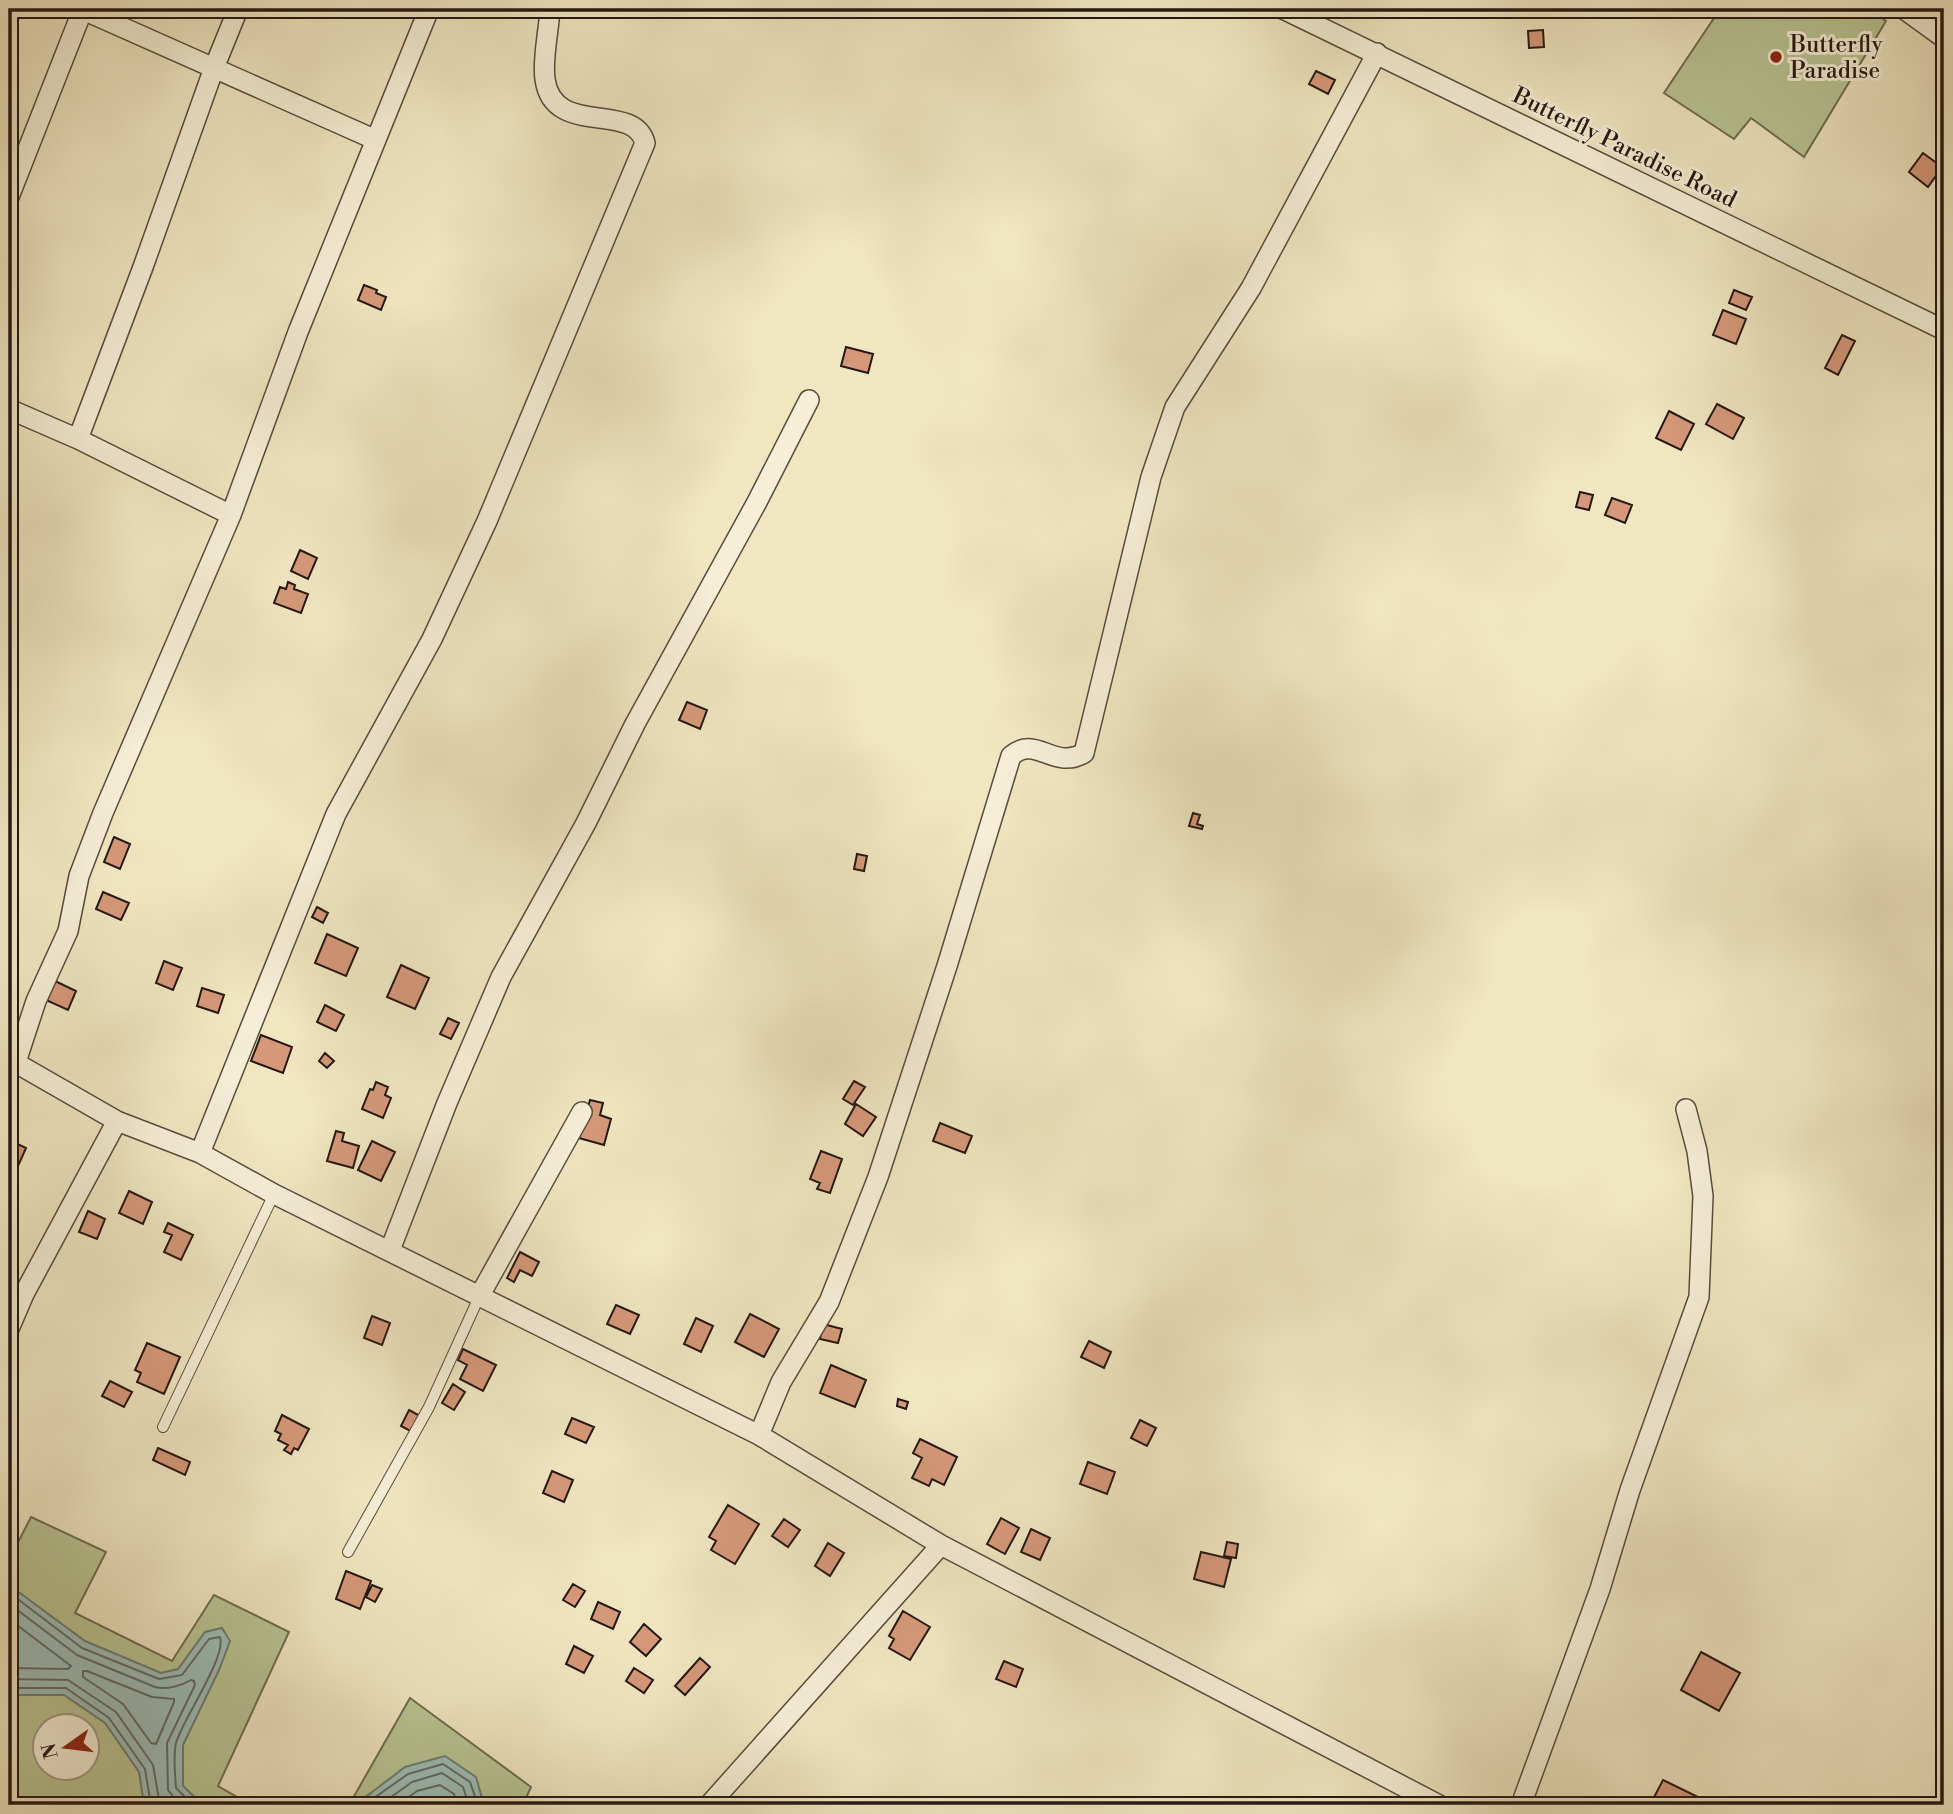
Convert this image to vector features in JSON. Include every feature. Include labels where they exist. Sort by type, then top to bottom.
[{"type":"street","points":[[9,197],[82,9],[376,140]]},
{"type":"street","points":[[78,439],[238,9]]},
{"type":"street","points":[[429,9],[298,332],[231,515],[79,876],[68,932],[12,1061],[117,1121],[200,1153],[274,1194],[759,1435],[940,1545],[1439,1805]]},
{"type":"street","points":[[200,1153],[337,814],[432,639],[487,521],[645,144],[642,135],[627,123],[564,111],[551,98],[545,79],[550,9]]},
{"type":"street","name":"Butterfly Paradise Road","points":[[1283,9],[1944,330]]},
{"type":"street","points":[[1904,9],[1944,38]]},
{"type":"street","points":[[759,1435],[781,1382],[829,1302],[878,1177],[947,966],[1011,756],[1019,750],[1030,748],[1065,759],[1074,759],[1084,752],[1151,477],[1175,407],[1251,288],[1377,53]]},
{"type":"street","points":[[390,1250],[447,1103],[501,977],[586,823],[635,724],[757,502],[809,400]]},
{"type":"street","points":[[9,409],[78,439],[231,515]]},
{"type":"street","points":[[1521,1805],[1597,1598],[1630,1490],[1699,1297],[1703,1196],[1697,1151],[1686,1109]]},
{"type":"street","points":[[480,1295],[582,1112]]},
{"type":"street","points":[[9,1329],[24,1294],[117,1121]]},
{"type":"street","points":[[709,1805],[940,1545]]},
{"type":"lane","points":[[163,1427],[274,1194]]},
{"type":"lane","points":[[348,1552],[429,1407],[480,1295]]},
{"type":"green space","name":"Butterfly Paradise","points":[[1720,9],[1869,9],[1886,21],[1804,157],[1751,118],[1734,139],[1664,93]]},
{"type":"green space","points":[[31,1517],[106,1552],[75,1613],[172,1661],[214,1595],[289,1632],[218,1786],[251,1805],[9,1805],[9,1560]]},
{"type":"green space","points":[[410,1698],[531,1787],[523,1805],[349,1805]]},
{"type":"water","points":[[9,1592],[20,1593],[85,1641],[161,1673],[178,1669],[205,1632],[222,1628],[230,1641],[183,1745],[183,1786],[203,1805],[144,1805],[139,1772],[102,1721],[102,1713],[90,1713],[64,1695],[9,1695]]},
{"type":"water","points":[[445,1756],[476,1777],[484,1805],[355,1805],[405,1767]]},
{"type":"building","points":[[1543,30],[1544,47],[1529,48],[1528,31]]},
{"type":"building","points":[[1316,71],[1335,80],[1328,94],[1309,84]]},
{"type":"building","points":[[1923,153],[1942,167],[1928,187],[1909,172]]},
{"type":"building","points":[[364,285],[386,297],[381,310],[358,300]]},
{"type":"building","points":[[1734,290],[1752,297],[1746,310],[1729,303]]},
{"type":"building","points":[[1723,310],[1746,319],[1736,344],[1713,335]]},
{"type":"building","points":[[1842,335],[1855,341],[1838,375],[1825,368]]},
{"type":"building","points":[[846,347],[873,354],[868,373],[841,366]]},
{"type":"building","points":[[1717,404],[1744,418],[1733,439],[1706,424]]},
{"type":"building","points":[[1669,411],[1694,424],[1681,450],[1656,438]]},
{"type":"building","points":[[1580,492],[1593,495],[1589,510],[1576,507]]},
{"type":"building","points":[[1612,498],[1632,505],[1625,523],[1605,515]]},
{"type":"building","points":[[300,550],[317,558],[308,579],[291,571]]},
{"type":"building","points":[[288,582],[295,585],[294,589],[308,594],[301,613],[274,603],[280,587],[286,589]]},
{"type":"building","points":[[687,702],[707,710],[700,729],[679,720]]},
{"type":"building","points":[[1193,813],[1200,815],[1197,824],[1203,826],[1202,829],[1189,826]]},
{"type":"building","points":[[114,837],[130,844],[120,869],[104,862]]},
{"type":"building","points":[[857,854],[867,856],[864,871],[854,869]]},
{"type":"building","points":[[103,892],[129,903],[121,920],[96,909]]},
{"type":"building","points":[[317,907],[328,913],[323,923],[312,917]]},
{"type":"building","points":[[327,934],[358,948],[346,976],[315,963]]},
{"type":"building","points":[[164,961],[182,968],[173,990],[156,983]]},
{"type":"building","points":[[401,965],[429,978],[415,1009],[387,997]]},
{"type":"building","points":[[55,981],[76,991],[68,1010],[46,1000]]},
{"type":"building","points":[[202,988],[224,995],[218,1013],[197,1006]]},
{"type":"building","points":[[325,1005],[344,1015],[336,1031],[317,1022]]},
{"type":"building","points":[[448,1018],[459,1023],[451,1039],[440,1034]]},
{"type":"building","points":[[261,1035],[292,1047],[283,1073],[251,1061]]},
{"type":"building","points":[[325,1053],[334,1061],[327,1068],[319,1061]]},
{"type":"building","points":[[854,1081],[865,1087],[853,1105],[843,1099]]},
{"type":"building","points":[[376,1082],[388,1087],[385,1095],[391,1098],[383,1118],[362,1109],[370,1089],[373,1090]]},
{"type":"building","points":[[590,1100],[603,1103],[600,1115],[611,1119],[604,1145],[579,1138]]},
{"type":"building","points":[[856,1104],[876,1117],[863,1136],[845,1124]]},
{"type":"building","points":[[940,1123],[972,1136],[965,1153],[933,1141]]},
{"type":"building","points":[[336,1131],[344,1133],[342,1141],[359,1146],[353,1168],[327,1161]]},
{"type":"building","points":[[9,1140],[26,1148],[11,1182],[9,1181]]},
{"type":"building","points":[[372,1141],[395,1152],[381,1181],[358,1170]]},
{"type":"building","points":[[821,1151],[842,1159],[830,1193],[817,1189],[820,1183],[810,1179]]},
{"type":"building","points":[[129,1191],[152,1202],[143,1224],[119,1213]]},
{"type":"building","points":[[88,1211],[105,1219],[97,1239],[79,1232]]},
{"type":"building","points":[[168,1223],[193,1235],[181,1260],[164,1252],[172,1235],[164,1232]]},
{"type":"building","points":[[520,1252],[539,1262],[532,1276],[520,1270],[514,1282],[507,1278]]},
{"type":"building","points":[[616,1305],[639,1315],[630,1334],[607,1324]]},
{"type":"building","points":[[750,1314],[779,1329],[764,1357],[735,1342]]},
{"type":"building","points":[[372,1316],[390,1323],[382,1345],[364,1338]]},
{"type":"building","points":[[696,1318],[713,1326],[701,1352],[684,1344]]},
{"type":"building","points":[[823,1324],[842,1329],[838,1343],[820,1339]]},
{"type":"building","points":[[1089,1341],[1111,1352],[1104,1368],[1081,1357]]},
{"type":"building","points":[[147,1343],[180,1357],[164,1394],[137,1382],[141,1373],[135,1370]]},
{"type":"building","points":[[463,1349],[496,1365],[483,1391],[460,1379],[467,1365],[458,1360]]},
{"type":"building","points":[[831,1365],[866,1380],[855,1407],[820,1393]]},
{"type":"building","points":[[110,1381],[132,1392],[124,1407],[102,1396]]},
{"type":"building","points":[[453,1384],[465,1392],[454,1410],[442,1403]]},
{"type":"building","points":[[898,1399],[908,1402],[906,1409],[897,1406]]},
{"type":"building","points":[[409,1410],[420,1416],[412,1432],[401,1426]]},
{"type":"building","points":[[282,1415],[309,1429],[298,1450],[294,1448],[291,1454],[284,1450],[288,1445],[278,1440],[281,1434],[275,1431]]},
{"type":"building","points":[[572,1418],[594,1427],[586,1443],[565,1434]]},
{"type":"building","points":[[1140,1420],[1156,1428],[1147,1446],[1131,1438]]},
{"type":"building","points":[[920,1439],[957,1457],[944,1485],[932,1479],[929,1486],[912,1478],[922,1458],[913,1453]]},
{"type":"building","points":[[158,1448],[190,1462],[185,1475],[153,1460]]},
{"type":"building","points":[[1088,1462],[1115,1472],[1107,1494],[1080,1484]]},
{"type":"building","points":[[552,1471],[573,1480],[564,1502],[543,1493]]},
{"type":"building","points":[[728,1505],[759,1524],[735,1564],[711,1550],[716,1541],[709,1537]]},
{"type":"building","points":[[1001,1518],[1019,1528],[1005,1554],[987,1544]]},
{"type":"building","points":[[784,1519],[800,1530],[788,1547],[772,1536]]},
{"type":"building","points":[[1031,1529],[1050,1538],[1040,1560],[1021,1552]]},
{"type":"building","points":[[1227,1542],[1238,1544],[1236,1558],[1224,1556]]},
{"type":"building","points":[[828,1543],[844,1553],[830,1576],[815,1566]]},
{"type":"building","points":[[1201,1552],[1231,1559],[1224,1587],[1194,1579]]},
{"type":"building","points":[[346,1571],[371,1581],[360,1609],[336,1599]]},
{"type":"building","points":[[573,1584],[585,1591],[575,1607],[563,1600]]},
{"type":"building","points":[[372,1585],[382,1589],[375,1602],[366,1597]]},
{"type":"building","points":[[598,1602],[620,1612],[613,1629],[591,1619]]},
{"type":"building","points":[[903,1611],[930,1627],[910,1660],[889,1648],[894,1639],[889,1636]]},
{"type":"building","points":[[644,1624],[661,1639],[646,1656],[630,1642]]},
{"type":"building","points":[[574,1646],[593,1656],[584,1673],[566,1664]]},
{"type":"building","points":[[1701,1652],[1740,1673],[1719,1711],[1681,1690]]},
{"type":"building","points":[[700,1658],[710,1667],[685,1695],[675,1686]]},
{"type":"building","points":[[1004,1661],[1023,1669],[1016,1687],[996,1679]]},
{"type":"building","points":[[634,1668],[653,1680],[644,1693],[626,1681]]},
{"type":"building","points":[[1663,1780],[1700,1798],[1697,1805],[1650,1805]]},
{"type":"place","name":"Butterfly Paradise","points":[[1776,57]]}]
